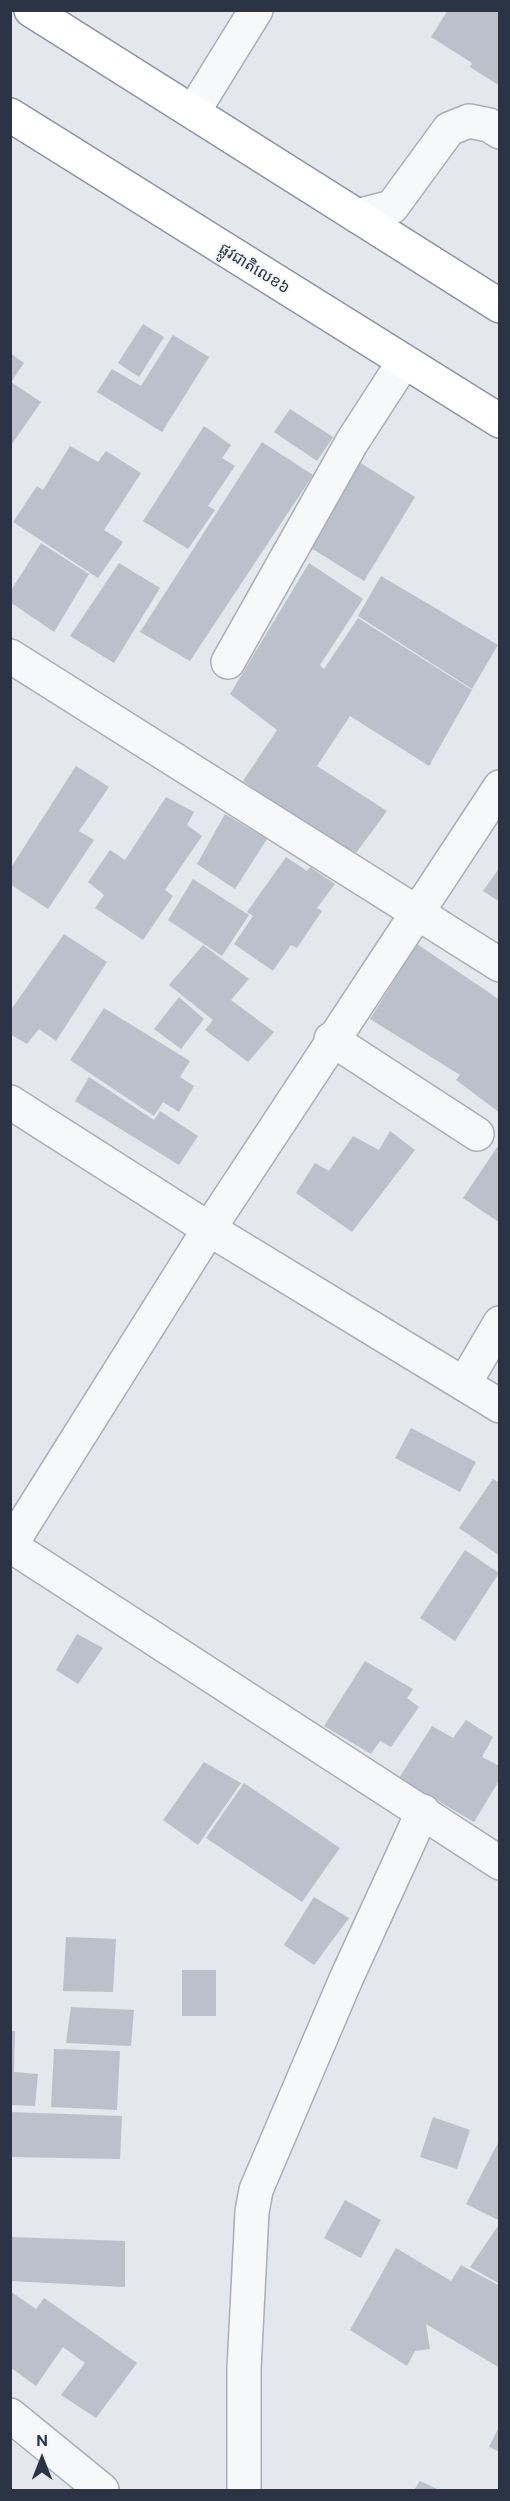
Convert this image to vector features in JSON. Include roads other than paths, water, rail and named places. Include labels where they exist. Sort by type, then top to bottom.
[{"type":"highway","points":[[31,10],[500,306]]},
{"type":"highway","name":"ផ្លូវជាតិលេខ៦","points":[[10,115],[403,363],[500,421]]},
{"type":"street","points":[[193,112],[256,10]]},
{"type":"street","points":[[357,216],[392,207],[449,129],[469,121],[489,125],[500,132]]},
{"type":"street","points":[[228,662],[352,442],[403,363]]},
{"type":"street","points":[[10,656],[500,965]]},
{"type":"street","points":[[500,787],[331,1040],[209,1229],[11,1546],[500,1863]]},
{"type":"street","points":[[331,1040],[477,1134]]},
{"type":"street","points":[[10,1102],[209,1229],[500,1406]]},
{"type":"street","points":[[464,1384],[500,1323]]},
{"type":"street","points":[[243,2490],[244,2369],[252,2212],[256,2190],[346,1979],[423,1811]]},
{"type":"street","points":[[10,2415],[102,2490]]}]
